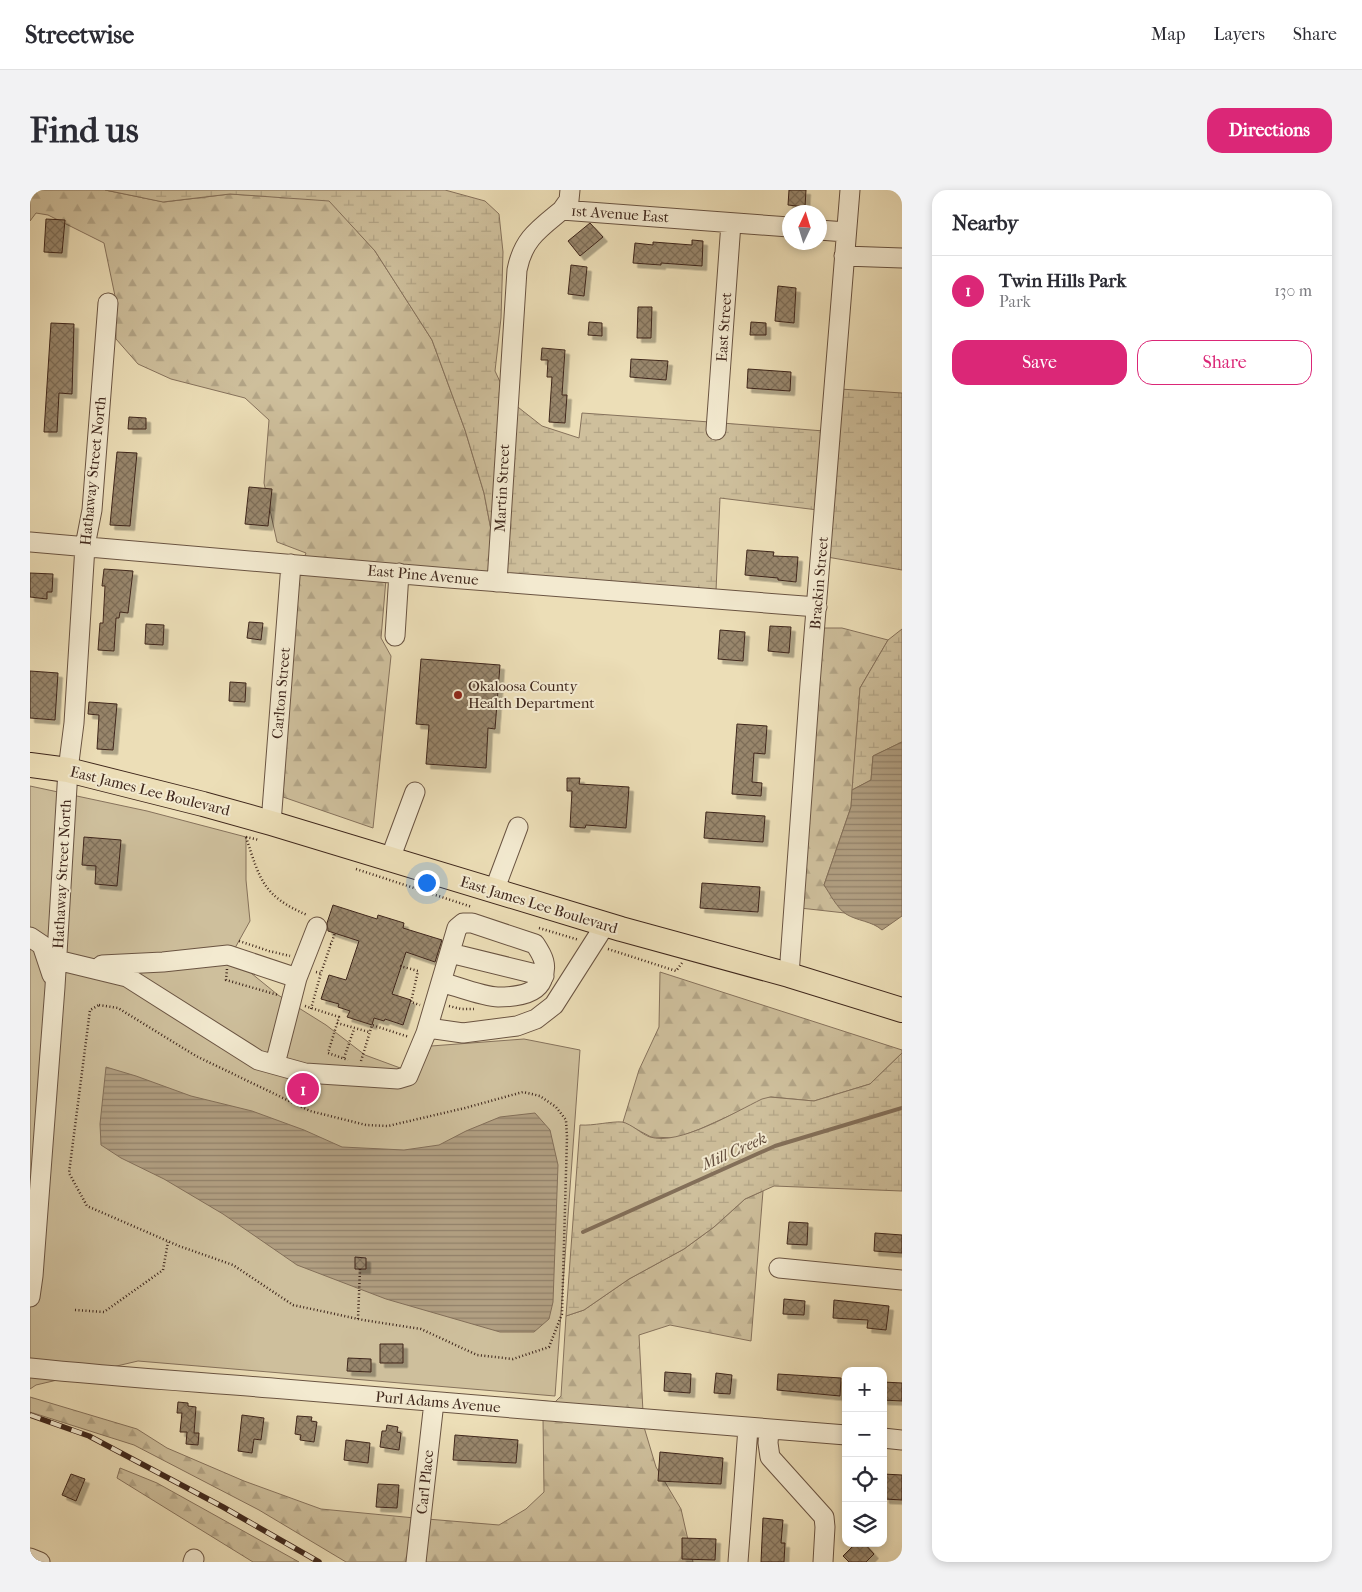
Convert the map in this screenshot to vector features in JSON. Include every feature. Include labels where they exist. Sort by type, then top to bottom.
[{"type":"main road","name":"East James Lee Boulevard","points":[[30,765],[68,770],[203,804],[267,832],[390,860],[605,924],[789,975],[902,1010]]},
{"type":"street","points":[[562,210],[569,200],[570,190]]},
{"type":"street","name":"Brackin Street","points":[[789,975],[850,190]]},
{"type":"street","name":"1st Avenue East","points":[[508,394],[512,318],[518,262],[530,237],[562,210],[782,227]]},
{"type":"street","name":"East Street","points":[[716,430],[731,223]]},
{"type":"street","points":[[827,231],[846,232]]},
{"type":"street","points":[[844,256],[902,258]]},
{"type":"street","name":"Hathaway Street North","points":[[30,1297],[57,960],[68,770],[74,723],[86,546],[92,510],[108,302]]},
{"type":"street","name":"Martin Street","points":[[497,582],[508,394]]},
{"type":"street","name":"East Pine Avenue","points":[[30,542],[817,607]]},
{"type":"street","name":"Carlton Street","points":[[267,832],[292,564]]},
{"type":"street","points":[[395,636],[398,573]]},
{"type":"street","points":[[390,860],[415,792]]},
{"type":"street","points":[[494,891],[518,827]]},
{"type":"street","points":[[275,1064],[304,975],[314,922]]},
{"type":"street","points":[[57,960],[127,977],[258,1060],[305,1073],[398,1079],[408,1076],[423,1020],[435,1002],[457,928],[463,923],[472,923],[535,944],[544,958],[546,971],[540,983],[530,993],[497,997],[441,982]]},
{"type":"street","points":[[423,1020],[463,1033],[517,1026],[536,1019],[554,1005],[605,924]]},
{"type":"street","points":[[30,937],[42,945],[55,987]]},
{"type":"street","points":[[450,953],[540,983]]},
{"type":"street","points":[[81,966],[163,962],[228,955],[304,975]]},
{"type":"street","points":[[540,983],[548,1010]]},
{"type":"street","points":[[779,1268],[902,1280]]},
{"type":"street","name":"Purl Adams Avenue","points":[[30,1368],[748,1428],[769,1433],[842,1435]]},
{"type":"street","name":"Carl Place","points":[[416,1562],[434,1402]]},
{"type":"street","points":[[738,1562],[748,1428]]},
{"type":"street","points":[[769,1433],[769,1452],[772,1460],[824,1517],[823,1562]]},
{"type":"street","points":[[887,1438],[902,1440]]},
{"type":"street","points":[[30,1558],[40,1562]]},
{"type":"path","points":[[267,832],[246,836],[258,874],[280,902],[314,922]]},
{"type":"path","points":[[351,867],[478,909]]},
{"type":"path","points":[[539,928],[676,971],[693,949]]},
{"type":"path","points":[[239,941],[280,954],[290,956],[295,953]]},
{"type":"path","points":[[312,1009],[331,944]]},
{"type":"path","points":[[400,966],[418,971],[410,1002],[420,1005],[423,1020]]},
{"type":"path","points":[[227,967],[226,980],[278,995],[281,1000]]},
{"type":"path","points":[[304,975],[321,973]]},
{"type":"path","points":[[412,995],[461,1009],[480,1008]]},
{"type":"path","points":[[99,1005],[118,1008],[196,1056],[310,1112],[366,1125],[388,1126],[523,1092],[540,1096],[556,1107],[566,1120],[562,1314],[549,1347],[513,1359],[477,1355],[421,1330],[358,1319],[292,1304],[233,1265],[168,1242],[87,1206],[68,1173],[90,1010],[99,1005]]},
{"type":"path","points":[[301,1005],[339,1016],[328,1053],[351,1061]]},
{"type":"path","points":[[337,1024],[370,1032]]},
{"type":"path","points":[[356,1062],[360,1064],[372,1025],[410,1037]]},
{"type":"path","points":[[344,1058],[354,1028]]},
{"type":"path","points":[[75,1310],[104,1312],[163,1270],[168,1242]]},
{"type":"path","points":[[358,1319],[360,1269]]},
{"type":"green space","points":[[30,190],[105,190],[164,202],[230,194],[329,200],[375,251],[432,340],[465,430],[484,493],[492,535],[491,574],[304,558],[306,553],[277,542],[264,483],[269,420],[245,398],[171,379],[138,364],[116,339],[115,296],[104,243],[48,215],[36,213],[30,221]]},
{"type":"green space","points":[[105,190],[445,190],[485,201],[499,214],[503,252],[501,318],[495,371],[502,386],[492,535],[484,493],[465,430],[432,340],[375,251],[329,201],[230,194],[163,202]]},
{"type":"green space","points":[[840,389],[902,393],[902,570],[827,557]]},
{"type":"green space","points":[[514,404],[542,426],[579,438],[582,413],[710,422],[709,437],[721,438],[722,423],[824,431],[818,510],[720,498],[716,591],[504,575]]},
{"type":"green space","points":[[299,572],[386,579],[381,638],[391,656],[373,828],[283,797],[289,684]]},
{"type":"green space","points":[[821,628],[842,628],[888,640],[860,688],[851,807],[824,885],[845,913],[800,908]]},
{"type":"green space","points":[[902,629],[902,742],[873,756],[871,780],[852,790],[860,688],[888,640]]},
{"type":"green space","points":[[30,786],[147,811],[246,837],[246,880],[250,921],[235,948],[251,973],[278,995],[326,1025],[365,1055],[403,1069],[431,1046],[524,1039],[580,1050],[555,1396],[138,1361],[36,1385],[30,1389]]},
{"type":"green space","points":[[660,972],[902,1050],[902,1053],[870,1084],[814,1101],[771,1097],[676,1138],[651,1137],[623,1122],[639,1070],[659,1027]]},
{"type":"green space","points":[[902,1053],[902,1191],[774,1186],[745,1199],[714,1227],[684,1249],[629,1279],[584,1310],[566,1316],[580,1125],[622,1122],[650,1137],[676,1137],[707,1126],[762,1099],[770,1097],[814,1101],[870,1084]]},
{"type":"green space","points":[[763,1191],[751,1341],[670,1325],[639,1335],[643,1412],[543,1404],[543,1401],[555,1402],[561,1396],[566,1316],[584,1310],[629,1279],[684,1249],[714,1227],[745,1199]]},
{"type":"green space","points":[[30,1397],[137,1429],[167,1448],[244,1481],[321,1509],[415,1518],[410,1562],[346,1562],[259,1510],[134,1445],[30,1412]]},
{"type":"green space","points":[[543,1419],[644,1427],[656,1467],[681,1509],[693,1562],[422,1562],[427,1519],[499,1525],[526,1509],[544,1492]]},
{"type":"green space","points":[[120,1468],[157,1483],[299,1562],[253,1562],[117,1478]]},
{"type":"shaded area","points":[[902,742],[902,916],[882,930],[846,914],[837,905],[824,885],[851,807],[852,790],[871,780],[873,756]]},
{"type":"shaded area","points":[[106,1067],[191,1096],[252,1111],[304,1130],[342,1147],[404,1150],[439,1145],[500,1117],[535,1113],[550,1130],[558,1165],[553,1302],[549,1319],[534,1332],[500,1332],[386,1299],[297,1265],[223,1214],[101,1145],[100,1124]]},
{"type":"building","points":[[789,190],[806,190],[805,205],[788,205]]},
{"type":"building","points":[[46,219],[65,220],[62,253],[44,252]]},
{"type":"building","points":[[590,223],[603,237],[580,256],[568,241]]},
{"type":"building","points":[[692,240],[703,241],[702,266],[633,263],[635,243],[653,245],[653,242],[692,245]]},
{"type":"building","points":[[571,265],[587,267],[584,296],[568,294]]},
{"type":"building","points":[[778,286],[796,288],[794,323],[775,321]]},
{"type":"building","points":[[638,307],[652,307],[651,338],[637,338]]},
{"type":"building","points":[[589,322],[602,323],[602,336],[588,335]]},
{"type":"building","points":[[751,322],[766,323],[766,335],[750,335]]},
{"type":"building","points":[[51,323],[74,324],[72,394],[59,393],[57,432],[44,432]]},
{"type":"building","points":[[542,348],[565,350],[562,395],[567,395],[565,423],[549,422],[552,377],[547,377],[548,360],[541,360]]},
{"type":"building","points":[[631,359],[668,361],[666,380],[630,377]]},
{"type":"building","points":[[748,369],[791,372],[790,391],[747,388]]},
{"type":"building","points":[[129,417],[146,418],[146,429],[128,429]]},
{"type":"building","points":[[117,452],[137,453],[130,526],[110,525]]},
{"type":"building","points":[[249,487],[272,489],[268,526],[245,524]]},
{"type":"building","points":[[747,550],[774,552],[773,556],[798,557],[796,582],[778,580],[778,578],[745,575]]},
{"type":"building","points":[[104,569],[133,571],[128,613],[120,612],[119,618],[116,618],[114,651],[98,650],[100,623],[103,623],[105,586],[102,586]]},
{"type":"building","points":[[30,573],[53,574],[52,592],[47,592],[47,599],[30,597]]},
{"type":"building","points":[[249,622],[263,623],[261,640],[247,638]]},
{"type":"building","points":[[146,624],[164,625],[163,645],[145,644]]},
{"type":"building","points":[[770,626],[791,627],[789,653],[768,651]]},
{"type":"building","points":[[720,630],[745,632],[743,661],[718,659]]},
{"type":"building","name":"Okaloosa County Health Department","points":[[421,659],[500,665],[495,729],[488,728],[486,768],[426,764],[429,725],[416,724]]},
{"type":"building","points":[[30,671],[58,673],[55,720],[30,718]]},
{"type":"building","points":[[230,682],[246,683],[245,702],[229,701]]},
{"type":"building","points":[[89,702],[117,704],[113,750],[97,749],[99,715],[88,714]]},
{"type":"building","points":[[737,724],[767,726],[765,754],[754,753],[752,782],[762,783],[761,796],[732,794]]},
{"type":"building","points":[[567,778],[580,778],[579,784],[629,787],[626,828],[586,825],[585,828],[570,827],[572,791],[567,791]]},
{"type":"building","points":[[706,812],[765,816],[763,842],[704,838]]},
{"type":"building","points":[[84,837],[121,840],[117,886],[95,884],[96,866],[82,865]]},
{"type":"building","points":[[702,883],[760,887],[758,912],[700,908]]},
{"type":"building","points":[[333,905],[377,919],[378,915],[404,923],[403,928],[442,940],[435,962],[406,952],[392,994],[411,1000],[403,1025],[385,1019],[384,1021],[374,1018],[372,1025],[347,1017],[350,1011],[338,1007],[339,1004],[321,999],[329,975],[346,980],[359,941],[328,931],[327,923]]},
{"type":"building","points":[[789,1222],[808,1223],[807,1245],[787,1244]]},
{"type":"building","points":[[875,1233],[902,1235],[902,1253],[874,1251]]},
{"type":"building","points":[[355,1257],[366,1258],[366,1269],[355,1269]]},
{"type":"building","points":[[784,1299],[805,1301],[804,1315],[783,1314]]},
{"type":"building","points":[[834,1300],[889,1306],[886,1330],[867,1328],[868,1320],[833,1318]]},
{"type":"building","points":[[380,1344],[403,1344],[403,1363],[380,1363]]},
{"type":"building","points":[[348,1358],[371,1359],[371,1372],[347,1371]]},
{"type":"building","points":[[665,1372],[691,1374],[690,1393],[664,1391]]},
{"type":"building","points":[[716,1373],[732,1375],[730,1394],[714,1393]]},
{"type":"building","points":[[778,1374],[841,1378],[840,1396],[777,1390]]},
{"type":"building","points":[[887,1382],[902,1383],[902,1401],[887,1400]]},
{"type":"building","points":[[178,1402],[188,1403],[188,1406],[196,1407],[194,1433],[199,1433],[198,1445],[186,1444],[187,1432],[180,1432],[182,1413],[177,1413]]},
{"type":"building","points":[[242,1415],[264,1418],[261,1440],[254,1439],[252,1453],[238,1451]]},
{"type":"building","points":[[297,1416],[312,1417],[311,1421],[317,1422],[314,1442],[300,1440],[301,1435],[295,1434]]},
{"type":"building","points":[[387,1425],[398,1427],[397,1432],[401,1433],[399,1450],[380,1447],[382,1431],[386,1431]]},
{"type":"building","points":[[455,1435],[518,1440],[516,1463],[453,1460]]},
{"type":"building","points":[[346,1440],[370,1443],[368,1463],[344,1460]]},
{"type":"building","points":[[660,1452],[723,1458],[721,1484],[658,1481]]},
{"type":"building","points":[[71,1474],[85,1479],[76,1501],[62,1495]]},
{"type":"building","points":[[887,1474],[902,1475],[902,1500],[887,1499]]},
{"type":"building","points":[[378,1484],[399,1485],[397,1508],[376,1507]]},
{"type":"building","points":[[763,1518],[783,1520],[781,1543],[785,1543],[784,1562],[761,1562]]},
{"type":"building","points":[[682,1538],[716,1539],[715,1560],[682,1559]]},
{"type":"building","points":[[852,1547],[868,1547],[874,1554],[866,1562],[849,1562],[843,1556]]},
{"type":"waterway","name":"Mill Creek","points":[[583,1232],[775,1146],[902,1108]]},
{"type":"railway","points":[[30,1415],[89,1436],[223,1507],[319,1562]]},
{"type":"place","name":"Okaloosa County Health Department","points":[[458,695]]},
{"type":"place","name":"Twin Hills Park","points":[[303,1089]]}]
